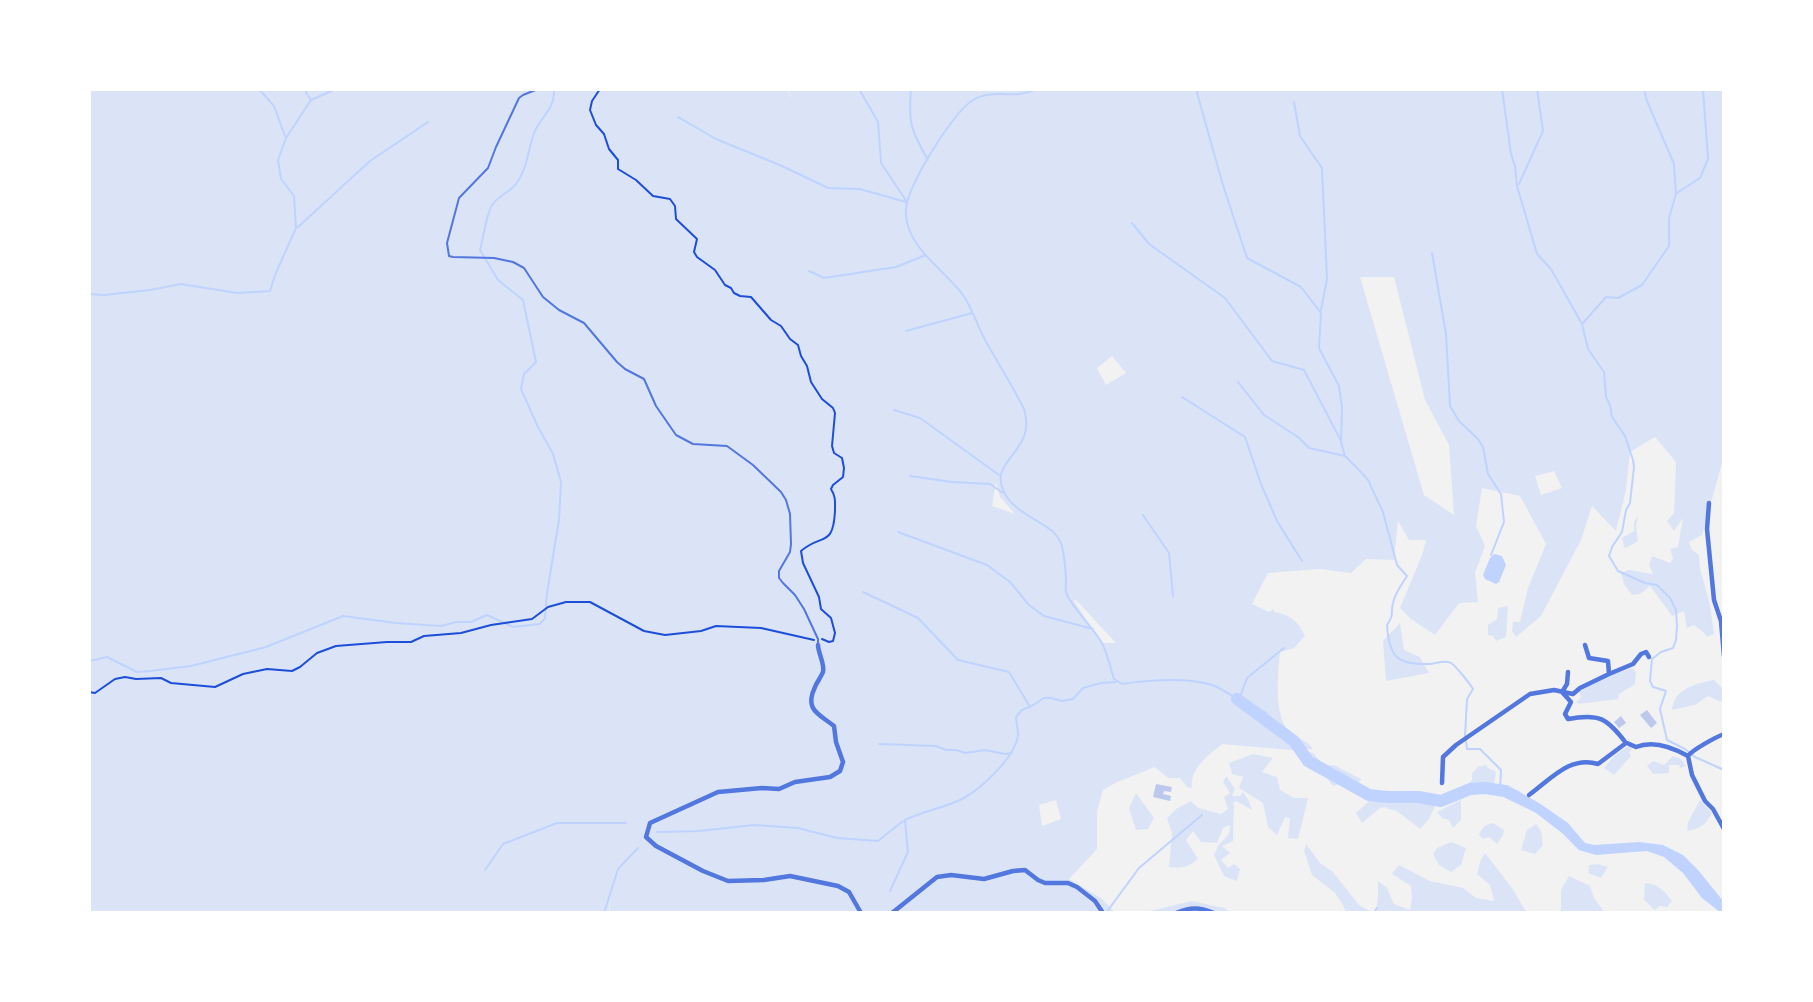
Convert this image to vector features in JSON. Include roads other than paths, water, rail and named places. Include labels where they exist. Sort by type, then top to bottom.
[{"type":"street","points":[[1709,503],[1707,529],[1714,600],[1721,621],[1724,656]]},
{"type":"street","points":[[818,643],[823,667],[811,701],[817,715],[834,726],[843,762],[840,771],[830,777],[800,781],[779,789],[719,792],[650,823],[646,837],[656,846],[728,881],[790,876],[838,886],[849,892],[861,913]]},
{"type":"street","points":[[1585,646],[1589,658],[1608,661],[1609,674]]},
{"type":"street","points":[[1442,783],[1443,757],[1455,745],[1530,694],[1554,690],[1573,694],[1580,688],[1633,664],[1641,654],[1646,652],[1648,657]]},
{"type":"street","points":[[1562,692],[1567,684],[1568,672]]},
{"type":"street","points":[[1562,692],[1571,702],[1565,714],[1568,719],[1585,716],[1604,719],[1626,743],[1636,747],[1645,743],[1673,748],[1688,756],[1695,781],[1724,829]]},
{"type":"street","points":[[1688,756],[1692,751],[1724,734]]},
{"type":"street","points":[[1529,795],[1560,770],[1580,761],[1598,764],[1626,743]]},
{"type":"street","points":[[892,913],[937,877],[945,875],[984,879],[1025,870],[1045,883],[1068,883],[1077,887],[1095,901],[1104,913]]},
{"type":"street","points":[[1176,913],[1183,909],[1197,908],[1214,913]]},
{"type":"lane","points":[[538,89],[522,95],[518,100],[488,168],[460,196],[447,243],[449,256],[494,258],[513,262],[524,268],[543,298],[584,323],[623,368],[644,379],[656,406],[676,435],[694,444],[722,444],[731,448],[781,492],[790,510],[791,544],[779,576],[796,595],[818,643]]},
{"type":"water","points":[[1494,554],[1502,556],[1506,565],[1496,584],[1485,579],[1483,575]]},
{"type":"water","points":[[1507,785],[1568,823],[1585,843],[1594,845],[1639,842],[1663,845],[1683,855],[1724,902],[1724,913],[1702,898],[1683,873],[1664,857],[1647,851],[1596,855],[1579,850],[1536,813],[1498,794]]},
{"type":"waterway","points":[[259,89],[274,106],[285,136]]},
{"type":"waterway","points":[[306,89],[311,100]]},
{"type":"waterway","points":[[89,294],[104,295],[181,284],[237,293],[270,291],[296,228],[294,196],[281,179],[278,160],[286,138],[311,100],[336,89]]},
{"type":"waterway","points":[[89,661],[107,657],[137,672],[191,666],[266,647],[343,616],[441,626],[471,622],[487,615],[513,627],[540,624],[545,618],[559,520],[561,482],[553,454],[521,389],[524,374],[536,362],[523,300],[498,280],[480,250],[491,207],[519,179],[534,133],[550,108],[554,89]]},
{"type":"waterway","points":[[859,89],[878,122],[881,163],[907,202]]},
{"type":"waterway","points":[[911,89],[912,126],[928,160]]},
{"type":"waterway","points":[[1036,89],[1020,94],[988,95],[973,100],[964,107],[934,147],[917,178],[906,206],[908,226],[920,248],[963,295],[1024,409],[1025,435],[1003,469],[1002,487],[1014,505],[1048,528],[1060,541],[1067,595],[1102,643],[1114,679],[1122,684],[1167,680],[1202,682],[1237,699]]},
{"type":"waterway","points":[[1199,89],[1197,93],[1223,185],[1247,258],[1301,287],[1321,313],[1319,348],[1339,386],[1342,408],[1341,442],[1345,456],[1368,480],[1383,512],[1397,565],[1407,576],[1395,596],[1392,616],[1387,625],[1392,651],[1409,663],[1448,662],[1459,671],[1473,689],[1467,699],[1465,736]]},
{"type":"waterway","points":[[1502,89],[1517,186],[1537,254],[1551,269],[1582,324],[1588,349],[1604,372],[1606,397],[1612,417],[1625,436],[1633,460],[1630,503],[1622,532],[1609,556],[1618,571],[1645,583],[1657,585],[1670,598],[1676,610],[1676,640],[1673,648],[1652,659],[1650,681],[1653,687],[1666,691],[1660,709],[1667,740],[1724,770]]},
{"type":"waterway","points":[[1519,184],[1543,131],[1537,89]]},
{"type":"waterway","points":[[1583,323],[1606,297],[1618,298],[1642,285],[1669,246],[1669,218],[1676,194],[1674,164],[1644,89]]},
{"type":"waterway","points":[[1677,193],[1700,178],[1708,159],[1703,89]]},
{"type":"waterway","points":[[1294,102],[1300,136],[1322,168],[1327,279],[1321,310]]},
{"type":"waterway","points":[[678,117],[716,139],[828,188],[860,189],[906,202]]},
{"type":"waterway","points":[[298,227],[370,161],[428,122]]},
{"type":"waterway","points":[[1132,223],[1149,244],[1225,298],[1272,361],[1304,370],[1340,439]]},
{"type":"waterway","points":[[1432,253],[1446,334],[1450,406],[1459,421],[1483,447],[1488,474],[1501,494],[1504,522],[1491,555]]},
{"type":"waterway","points":[[809,271],[824,278],[896,267],[926,255]]},
{"type":"waterway","points":[[906,331],[972,313]]},
{"type":"waterway","points":[[1238,382],[1264,415],[1298,437],[1309,448],[1345,456]]},
{"type":"waterway","points":[[1182,397],[1245,437],[1277,521],[1302,561]]},
{"type":"waterway","points":[[894,410],[920,418],[999,475]]},
{"type":"waterway","points":[[910,476],[990,484],[1003,493]]},
{"type":"waterway","points":[[1143,515],[1169,553],[1173,596]]},
{"type":"waterway","points":[[898,532],[987,565],[1010,582],[1029,605],[1044,616],[1093,629]]},
{"type":"waterway","points":[[863,592],[918,618],[958,660],[1009,672],[1030,707],[1044,698],[1062,701],[1073,699],[1083,688],[1116,682]]},
{"type":"waterway","points":[[1267,720],[1266,713],[1240,697],[1247,678],[1284,648]]},
{"type":"waterway","points":[[1237,699],[1294,741],[1308,761],[1369,795],[1441,801],[1470,789],[1485,788],[1505,791],[1517,797]]},
{"type":"waterway","points":[[890,891],[908,852],[905,820],[962,799],[988,780],[1012,751],[1018,733],[1016,717],[1029,707]]},
{"type":"waterway","points":[[1466,741],[1467,749],[1480,749],[1501,770],[1500,790]]},
{"type":"waterway","points":[[879,744],[936,746],[965,753],[985,750],[1012,753]]},
{"type":"waterway","points":[[1106,913],[1139,868],[1202,815]]},
{"type":"waterway","points":[[657,832],[754,825],[798,828],[837,838],[878,841],[903,821]]},
{"type":"waterway","points":[[485,870],[503,844],[557,823],[626,823]]},
{"type":"waterway","points":[[604,913],[618,869],[638,848]]},
{"type":"waterway","points":[[1373,913],[1377,908]]}]
